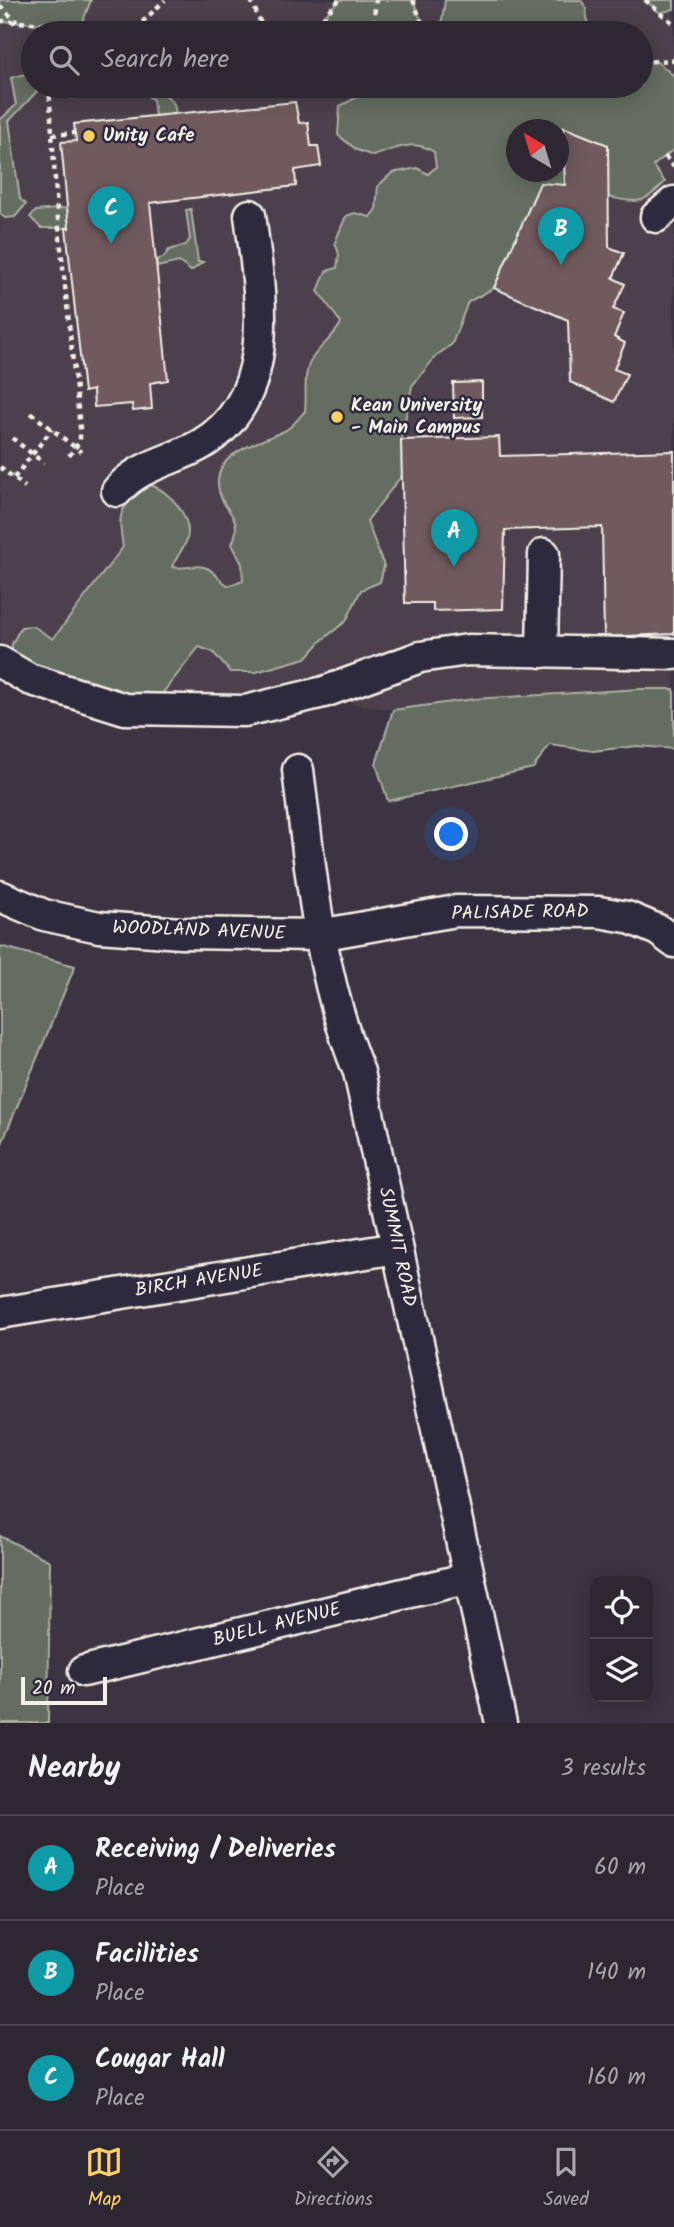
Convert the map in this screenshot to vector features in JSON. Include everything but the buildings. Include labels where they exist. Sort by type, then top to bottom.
[{"type":"street","points":[[117,491],[127,479],[199,445],[221,430],[239,412],[245,400],[258,363],[257,272],[250,215]]},
{"type":"street","points":[[542,652],[544,554]]},
{"type":"street","points":[[0,662],[29,679],[125,709],[245,711],[324,692],[420,657],[468,650],[674,654]]},
{"type":"street","name":"SUMMIT ROAD","points":[[298,770],[319,935],[342,1032],[359,1072],[501,1723]]},
{"type":"street","name":"WOODLAND AVENUE","points":[[0,896],[44,915],[99,927],[181,933],[319,935]]},
{"type":"street","name":"PALISADE ROAD","points":[[319,935],[456,911],[599,912],[627,917],[657,930],[674,942]]},
{"type":"street","name":"BIRCH AVENUE","points":[[0,1313],[397,1248]]},
{"type":"street","name":"BUELL AVENUE","points":[[84,1671],[469,1578]]},
{"type":"path","points":[[144,21],[165,0]]},
{"type":"path","points":[[251,0],[260,21]]},
{"type":"path","points":[[320,21],[339,0]]},
{"type":"path","points":[[373,21],[376,0]]},
{"type":"path","points":[[413,0],[421,21]]},
{"type":"path","points":[[645,0],[674,24]]},
{"type":"path","points":[[0,6],[18,23]]},
{"type":"path","points":[[0,21],[18,23]]},
{"type":"path","points":[[653,61],[674,60]]},
{"type":"path","points":[[50,98],[80,429],[80,441],[69,456]]},
{"type":"path","points":[[52,135],[75,133]]},
{"type":"path","points":[[665,156],[674,167]]},
{"type":"path","points":[[31,413],[80,452]]},
{"type":"path","points":[[14,478],[52,429]]},
{"type":"path","points":[[12,438],[44,463]]},
{"type":"path","points":[[0,467],[25,486]]},
{"type":"shaded area","name":"Kean University - Main Campus","points":[[0,0],[674,0],[674,689],[474,699],[393,710],[355,704],[324,692],[125,709],[0,662]]},
{"type":"green space","points":[[0,0],[91,0],[83,21],[0,21]]},
{"type":"green space","points":[[339,0],[413,0],[421,21],[320,21]]},
{"type":"green space","points":[[445,0],[581,0],[586,8],[588,21],[442,21]]},
{"type":"green space","points":[[645,0],[674,0],[674,9],[660,13]]},
{"type":"green space","points":[[653,61],[674,76],[674,149],[653,166],[665,182],[651,195],[640,200],[608,197],[607,145],[569,129],[569,119],[506,119],[506,182],[565,182],[565,185],[540,184],[494,288],[468,302],[452,344],[436,356],[412,386],[401,440],[402,475],[367,521],[384,566],[380,582],[361,590],[346,621],[321,641],[306,658],[256,672],[230,672],[213,652],[199,647],[150,709],[12,669],[12,644],[21,627],[33,626],[53,639],[123,547],[120,525],[123,511],[132,499],[150,485],[172,499],[187,524],[186,542],[172,567],[207,568],[229,586],[243,581],[242,564],[232,544],[236,525],[219,493],[220,472],[232,455],[286,430],[305,411],[306,376],[310,363],[341,323],[318,291],[326,271],[337,268],[339,254],[335,242],[346,216],[355,213],[370,217],[376,209],[378,186],[392,173],[417,168],[428,174],[436,167],[434,152],[427,148],[404,146],[373,156],[357,150],[338,135],[340,106],[356,98],[653,98]]},
{"type":"green space","points":[[21,75],[21,98],[31,98],[9,121],[20,199],[26,204],[15,217],[5,218],[0,214],[0,120],[16,105],[11,78]]},
{"type":"green space","points":[[150,98],[169,98],[174,104],[176,114],[155,116]]},
{"type":"green space","points":[[67,208],[69,228],[41,228],[30,217],[36,211]]},
{"type":"green space","points":[[191,209],[198,262],[203,262],[191,271],[179,262],[157,267],[156,260],[163,258],[169,250],[186,245],[190,239],[186,210]]},
{"type":"green space","points":[[674,689],[674,749],[637,746],[593,751],[550,745],[533,768],[388,801],[376,764],[393,710],[474,699]]},
{"type":"green space","points":[[0,946],[75,966],[0,1148]]},
{"type":"green space","points":[[0,1536],[50,1561],[48,1723],[0,1723]]},
{"type":"place","name":"Unity Cafe","points":[[89,136]]},
{"type":"place","name":"Cougar Hall","points":[[111,244]]},
{"type":"place","name":"Facilities","points":[[561,265]]},
{"type":"place","name":"Kean University - Main Campus","points":[[337,417]]},
{"type":"place","name":"Receiving / Deliveries","points":[[454,567]]}]
